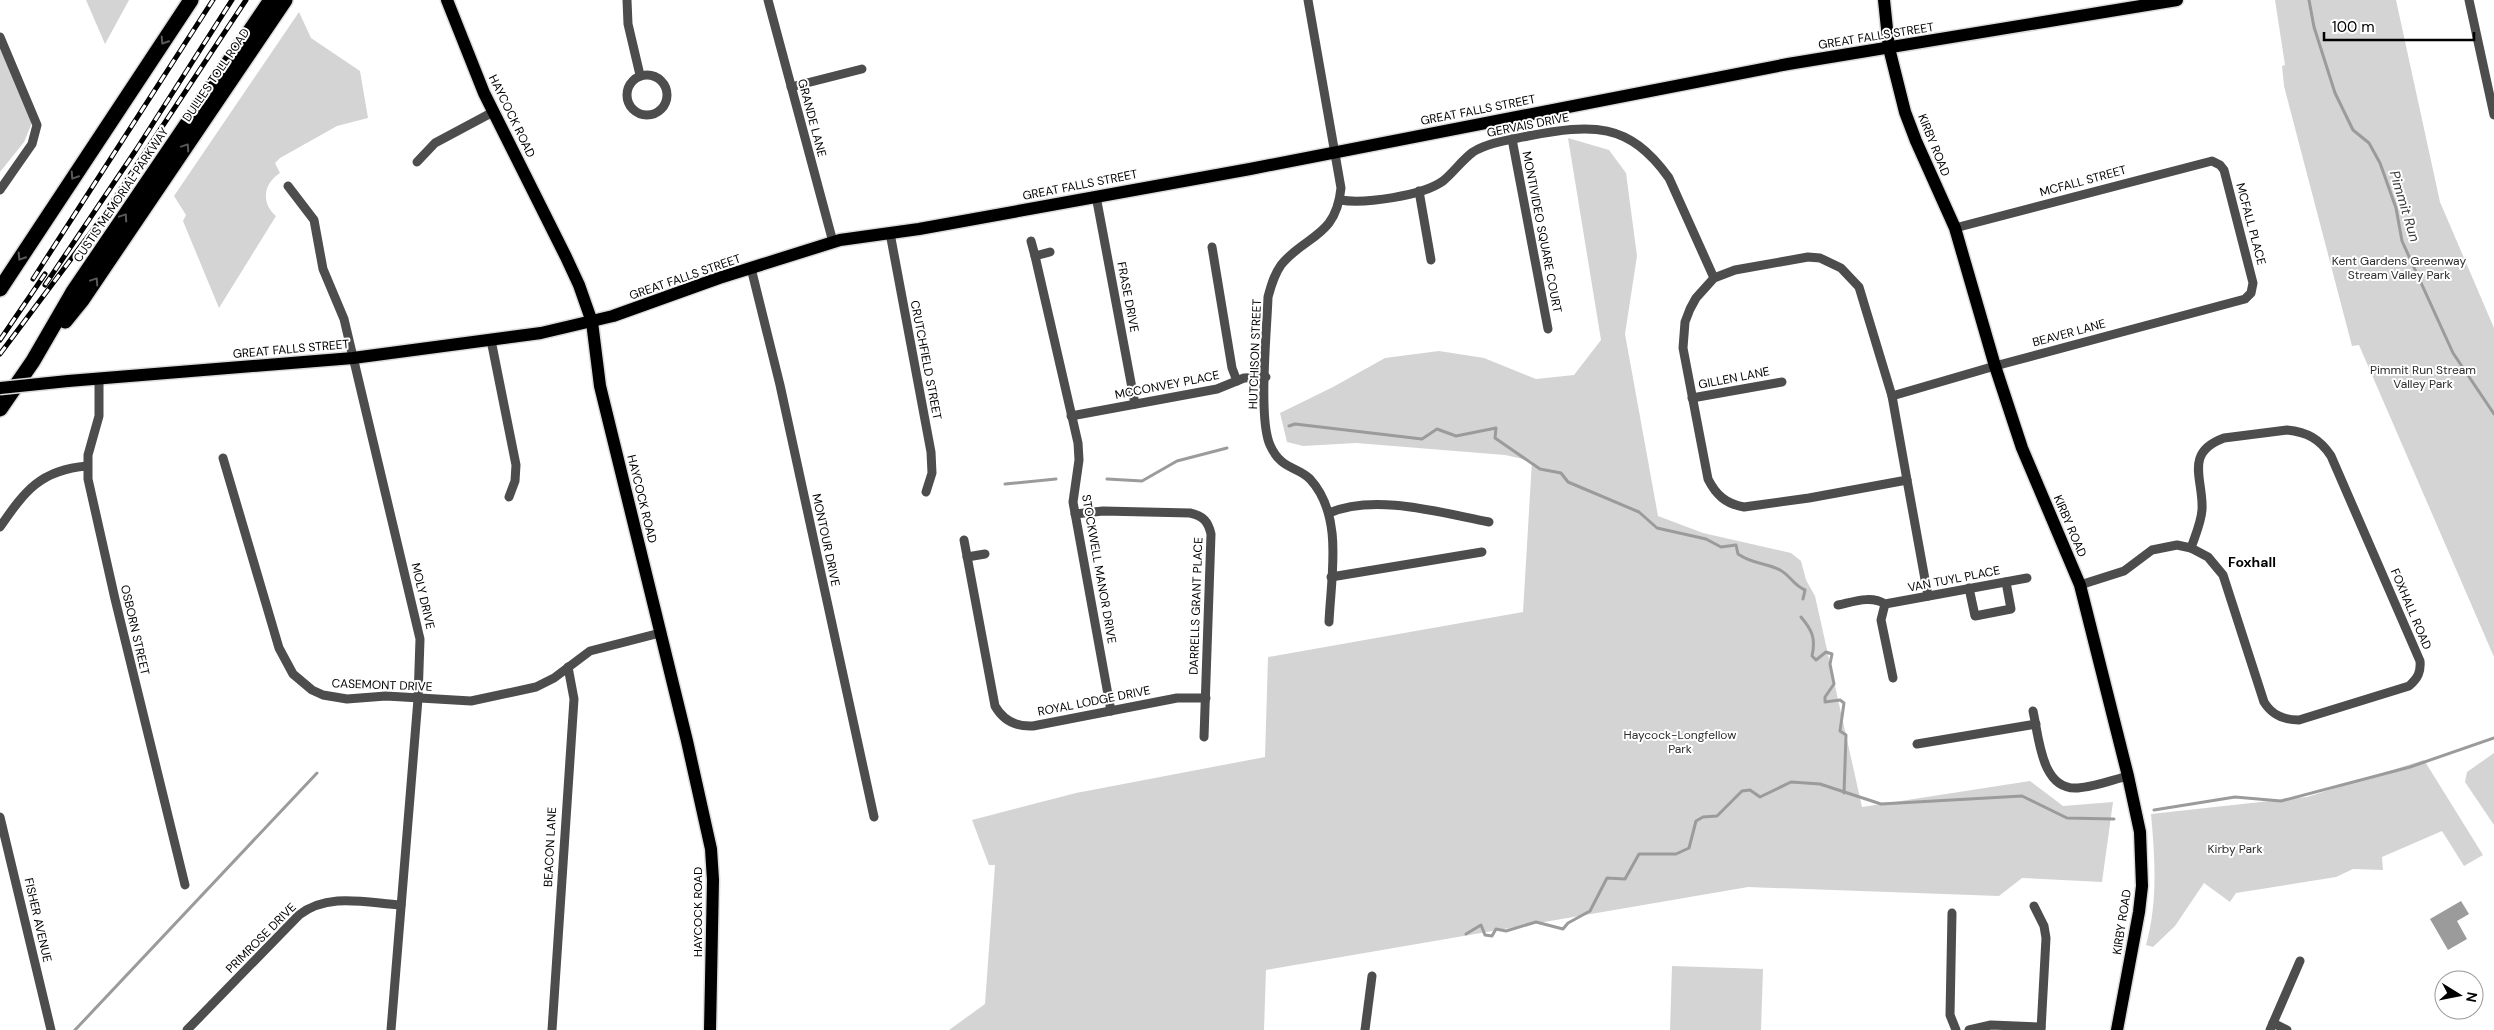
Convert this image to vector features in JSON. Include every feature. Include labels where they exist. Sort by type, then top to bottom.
[{"type":"highway","points":[[0,289],[191,0]]},
{"type":"highway","name":"CUSTIS MEMORIAL PARKWAY","points":[[0,409],[32,361],[73,292],[271,0]]},
{"type":"highway","name":"DULLES TOLL ROAD","points":[[32,361],[82,300],[285,0]]},
{"type":"main road","name":"HAYCOCK ROAD","points":[[447,0],[460,36],[493,112],[570,264],[592,322],[600,386],[687,741],[710,849],[713,880],[710,1030]]},
{"type":"main road","name":"KIRBY ROAD","points":[[1884,0],[1889,48],[1916,142],[1956,228],[1995,366],[2022,448],[2080,586],[2128,776],[2140,832],[2142,886],[2117,1030]]},
{"type":"main road","name":"GREAT FALLS STREET","points":[[0,388],[354,358],[541,333],[613,316],[833,242],[1334,152],[1584,102],[1788,64],[2171,0]]},
{"type":"street","points":[[627,0],[628,24],[640,75]]},
{"type":"street","name":"GRANDE LANE","points":[[768,0],[833,242]]},
{"type":"street","points":[[1308,0],[1340,188],[1340,200]]},
{"type":"street","points":[[2469,0],[2491,89],[2494,115]]},
{"type":"street","points":[[0,37],[28,98],[37,125],[32,144],[0,190]]},
{"type":"street","points":[[791,87],[862,69]]},
{"type":"street","points":[[640,75],[652,75],[659,78],[667,89],[666,103],[659,112],[645,115],[634,110],[627,98],[630,84],[640,75]]},
{"type":"street","points":[[417,162],[434,144],[493,112]]},
{"type":"street","name":"GERVAIS DRIVE","points":[[1340,200],[1362,202],[1419,191],[1442,181],[1473,152],[1512,139],[1576,128],[1606,131],[1632,140],[1648,152],[1669,178],[1714,278]]},
{"type":"street","name":"MONTIVIDEO SQUARE COURT","points":[[1512,139],[1548,329]]},
{"type":"street","name":"MCFALL STREET","points":[[1956,228],[2205,162],[2219,160]]},
{"type":"street","name":"MCFALL PLACE","points":[[2219,160],[2224,170],[2251,273],[2254,295]]},
{"type":"street","name":"MOLY DRIVE","points":[[288,186],[314,220],[324,269],[344,319],[416,618],[421,661],[391,1030]]},
{"type":"street","points":[[1419,191],[1431,260]]},
{"type":"street","name":"FRASE DRIVE","points":[[1096,196],[1135,404]]},
{"type":"street","name":"HUTCHISON STREET","points":[[1329,514],[1309,478],[1288,468],[1270,446],[1265,420],[1268,297],[1276,273],[1289,257],[1320,234],[1336,212],[1340,200]]},
{"type":"street","name":"CRUTCHFIELD STREET","points":[[890,233],[931,452],[932,473],[926,492]]},
{"type":"street","name":"STOCKWELL MANOR DRIVE","points":[[1032,241],[1079,452],[1073,492],[1075,514],[1111,711]]},
{"type":"street","points":[[1212,247],[1232,368],[1237,381]]},
{"type":"street","points":[[1035,256],[1050,252]]},
{"type":"street","points":[[1907,480],[1809,498],[1744,507],[1728,503],[1716,492],[1708,479],[1683,348],[1685,322],[1696,298],[1714,278],[1735,270],[1808,257],[1820,258],[1849,274],[1863,296],[1892,396],[1928,596]]},
{"type":"street","name":"MONTOUR DRIVE","points":[[751,268],[780,385],[874,817]]},
{"type":"street","name":"BEAVER LANE","points":[[1892,396],[2254,295]]},
{"type":"street","points":[[491,340],[516,465],[515,481],[508,497]]},
{"type":"street","name":"MCCONVEY PLACE","points":[[1071,416],[1218,389],[1252,377],[1266,377]]},
{"type":"street","name":"OSBORN STREET","points":[[99,379],[99,416],[87,466],[115,599],[185,885]]},
{"type":"street","name":"GILLEN LANE","points":[[1692,398],[1782,382]]},
{"type":"street","name":"FOXHALL ROAD","points":[[2283,430],[2309,435],[2324,446],[2331,456],[2352,500],[2420,661],[2419,674],[2409,686],[2302,720],[2289,720],[2275,715],[2264,702],[2223,575],[2208,557],[2191,548],[2202,511],[2197,468],[2200,458],[2210,446],[2224,438],[2283,430]]},
{"type":"street","name":"CASEMONT DRIVE","points":[[223,458],[279,648],[293,674],[312,690],[335,698],[386,696],[471,701],[536,687],[554,678],[590,651],[660,633]]},
{"type":"street","points":[[0,527],[24,493],[42,478],[65,469],[87,466]]},
{"type":"street","points":[[1329,622],[1332,533],[1329,514],[1350,506],[1403,506],[1489,522]]},
{"type":"street","name":"DARRELLS GRANT PLACE","points":[[1075,514],[1103,511],[1190,513],[1203,517],[1207,521],[1211,534],[1204,737]]},
{"type":"street","points":[[964,540],[968,557],[985,554]]},
{"type":"street","points":[[2080,586],[2124,571],[2152,550],[2177,545],[2191,548]]},
{"type":"street","points":[[1331,577],[1482,552]]},
{"type":"street","name":"ROYAL LODGE DRIVE","points":[[968,557],[995,706],[998,712],[1014,723],[1027,726],[1177,698],[1206,698]]},
{"type":"street","name":"VAN TUYL PLACE","points":[[1838,605],[1869,600],[1878,600],[1885,604],[2027,578]]},
{"type":"street","points":[[1970,588],[1975,616],[2010,609],[2006,582]]},
{"type":"street","points":[[1885,604],[1881,620],[1893,678]]},
{"type":"street","name":"BEACON LANE","points":[[552,1030],[564,823],[574,699],[568,667]]},
{"type":"street","points":[[2033,711],[2045,764],[2055,782],[2071,788],[2080,788],[2128,776]]},
{"type":"street","points":[[1917,744],[2036,724]]},
{"type":"street","name":"FISHER AVENUE","points":[[0,817],[5,857],[51,1030]]},
{"type":"street","name":"PRIMROSE DRIVE","points":[[187,1030],[299,915],[314,905],[334,900],[401,905]]},
{"type":"street","points":[[1969,1030],[1990,1025],[2041,1029],[2046,938],[2044,926],[2034,906]]},
{"type":"street","points":[[1952,913],[1950,1015],[1956,1030]]},
{"type":"street","points":[[2288,1030],[2272,1026],[2300,962]]},
{"type":"street","points":[[1365,1030],[1372,976]]},
{"type":"green space","points":[[86,0],[129,0],[105,44]]},
{"type":"green space","name":"Kent Gardens Greenway Stream Valley Park","points":[[2275,0],[2396,0],[2440,202],[2494,328],[2494,657],[2359,345],[2352,346],[2284,86],[2282,66],[2285,65]]},
{"type":"green space","points":[[299,12],[311,38],[360,71],[368,118],[337,126],[280,158],[275,163],[280,173],[274,177],[267,188],[266,200],[271,211],[276,216],[219,308],[183,221],[186,215],[174,196]]},
{"type":"green space","points":[[0,45],[32,123],[24,142],[0,172]]},
{"type":"green space","name":"Haycock-Longfellow Park","points":[[1568,138],[1609,150],[1626,173],[1637,256],[1625,334],[1658,516],[1703,533],[1791,553],[1801,561],[1806,580],[1815,596],[1862,807],[2030,781],[2063,806],[2113,802],[2102,882],[2022,878],[1999,896],[1748,887],[1266,970],[1264,1030],[949,1030],[985,1004],[995,865],[989,865],[972,820],[1076,793],[1265,757],[1268,657],[1523,612],[1532,461],[1505,455],[1356,443],[1303,446],[1287,442],[1280,413],[1333,387],[1385,358],[1439,351],[1484,358],[1536,379],[1574,375],[1601,340]]},
{"type":"green space","points":[[2494,753],[2494,825],[2465,782],[2467,772]]},
{"type":"green space","name":"Kirby Park","points":[[2424,760],[2483,855],[2464,866],[2442,831],[2382,857],[2383,870],[2353,869],[2336,877],[2236,893],[2230,902],[2204,883],[2175,926],[2153,947],[2146,945],[2154,896],[2151,814],[2307,797]]},
{"type":"green space","points":[[1672,966],[1763,969],[1761,1030],[1670,1030]]},
{"type":"shaded area","points":[[2461,901],[2469,914],[2457,921],[2467,939],[2448,950],[2430,919]]},
{"type":"waterway","name":"Pimmit Run","points":[[2309,0],[2314,27],[2335,93],[2353,130],[2369,143],[2380,163],[2396,208],[2402,241],[2453,353],[2494,414]]},
{"type":"waterway","points":[[1289,426],[1295,424],[1422,439],[1437,429],[1456,436],[1496,428],[1495,438],[1540,469],[1561,473],[1568,482],[1639,512],[1657,528],[1706,539],[1721,547],[1736,545],[1738,554],[1744,558],[1775,567],[1784,572],[1798,586],[1805,590],[1803,599]]},
{"type":"waterway","points":[[1107,479],[1142,481],[1177,461],[1227,448]]},
{"type":"waterway","points":[[1005,484],[1056,479]]},
{"type":"waterway","points":[[1801,617],[1812,635],[1814,644],[1812,656],[1816,660],[1826,652],[1832,654],[1830,664],[1834,684],[1825,697],[1825,702],[1840,700],[1844,703],[1840,731],[1846,735],[1844,793]]},
{"type":"waterway","points":[[2154,810],[2235,797],[2281,801],[2410,767],[2494,738]]},
{"type":"waterway","points":[[75,1030],[317,773]]},
{"type":"waterway","points":[[1466,934],[1481,925],[1485,935],[1492,936],[1496,929],[1506,931],[1536,922],[1563,929],[1568,923],[1590,911],[1607,878],[1625,879],[1639,854],[1676,854],[1689,848],[1696,821],[1703,817],[1717,816],[1742,791],[1750,790],[1760,797],[1791,782],[1820,784],[1881,804],[2022,796],[2067,818],[2114,819]]},
{"type":"railway","points":[[33,279],[213,0]]},
{"type":"railway","points":[[45,285],[136,150],[232,0]]},
{"type":"railway","points":[[0,354],[101,219],[246,0]]},
{"type":"railway","points":[[0,340],[45,274]]},
{"type":"district","name":"Foxhall","points":[[2252,562]]},
{"type":"park label","name":"Pimmit Run Stream Valley Park","points":[[2423,377]]}]
